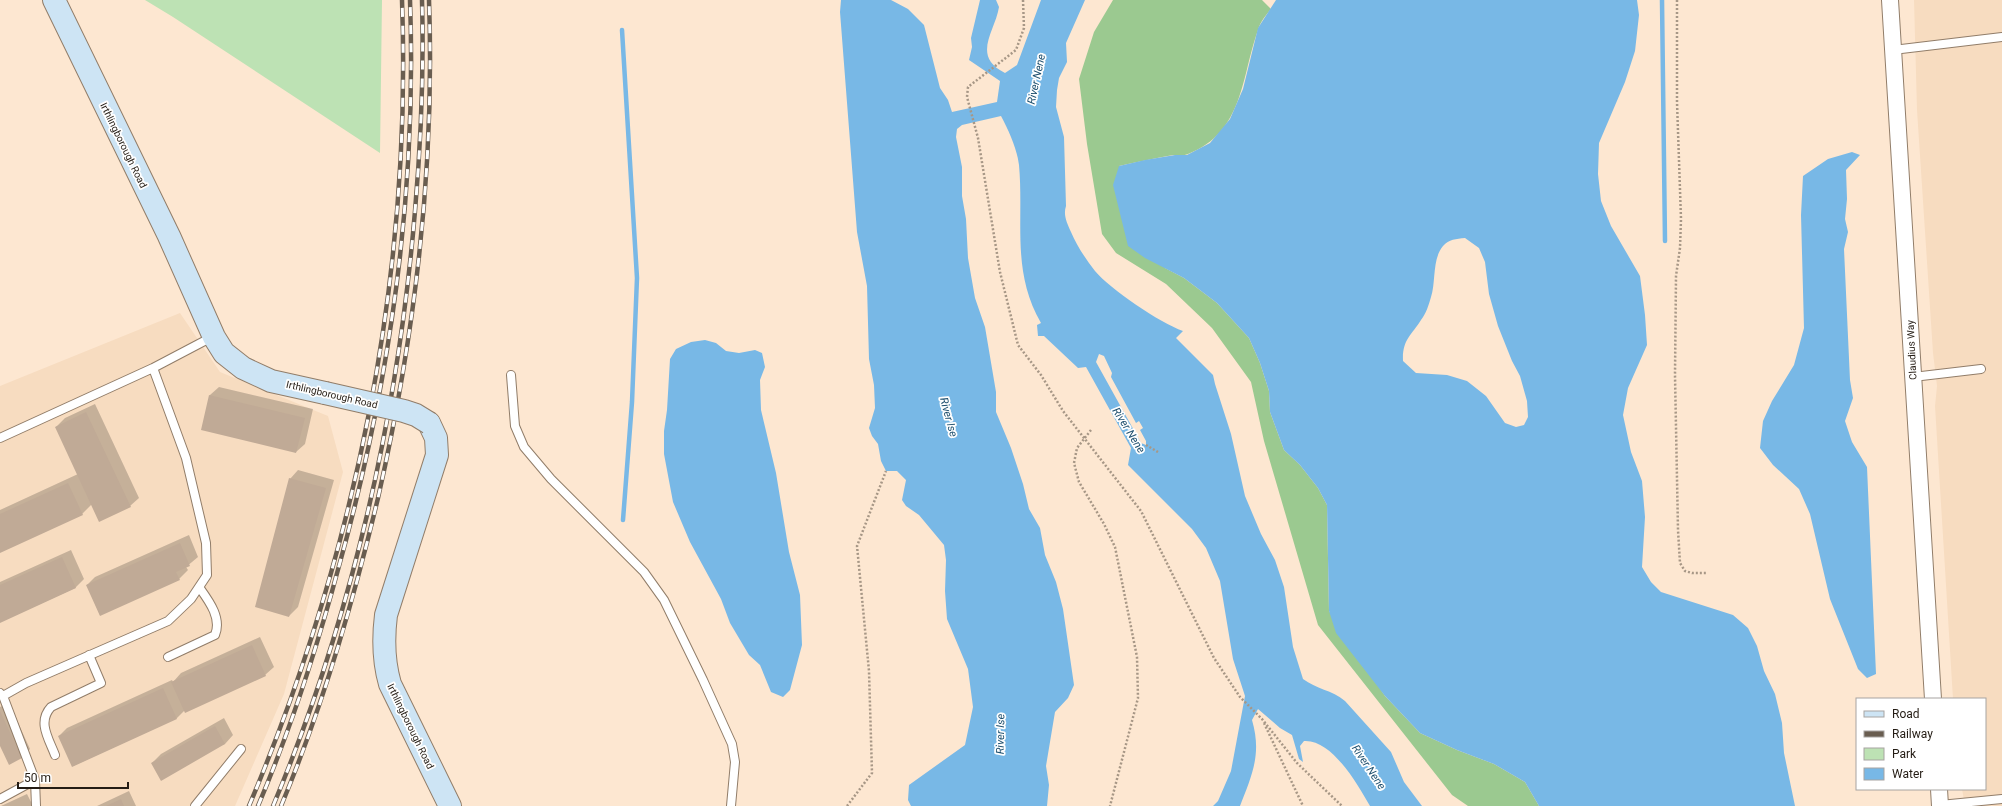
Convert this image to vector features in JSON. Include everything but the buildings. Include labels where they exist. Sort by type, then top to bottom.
[{"type":"main road","name":"Irthlingborough Road","points":[[54,0],[165,229],[214,337],[224,353],[243,368],[271,381],[416,414],[429,423],[436,438],[437,455],[386,614],[383,641],[384,665],[390,684],[450,806]]},
{"type":"street","name":"Claudius Way","points":[[1890,0],[1933,698]]},
{"type":"street","points":[[1939,790],[1940,806]]},
{"type":"lane","points":[[1893,50],[2002,37]]},
{"type":"lane","points":[[0,438],[153,368],[214,337]]},
{"type":"lane","points":[[36,806],[35,780],[1,695],[168,621],[191,599],[207,575],[206,543],[186,458],[153,368]]},
{"type":"lane","points":[[1913,377],[1981,369]]},
{"type":"lane","points":[[511,375],[515,426],[524,447],[551,479],[644,572],[664,600],[732,744],[735,762],[731,806]]},
{"type":"lane","points":[[168,657],[215,635],[219,627],[213,608],[199,587]]},
{"type":"lane","points":[[55,756],[44,729],[43,721],[46,713],[51,707],[101,683],[89,656]]},
{"type":"lane","points":[[195,806],[241,749]]},
{"type":"lane","points":[[0,799],[35,780]]},
{"type":"lane","points":[[1940,806],[2002,799]]},
{"type":"path","points":[[1023,0],[1024,28],[1016,50],[968,87],[968,97],[978,138],[1000,272],[1018,345],[1041,375],[1063,411],[1141,511],[1214,658],[1240,697],[1262,718],[1297,763],[1342,806]]},
{"type":"path","points":[[1677,0],[1677,102],[1681,219],[1680,248],[1676,276],[1675,375],[1678,543],[1680,563],[1684,571],[1692,573],[1706,573]]},
{"type":"path","points":[[1091,430],[1077,448],[1074,463],[1079,482],[1104,524],[1115,547],[1138,657],[1138,698],[1110,806]]},
{"type":"path","points":[[1146,445],[1158,452]]},
{"type":"path","points":[[848,806],[872,773],[869,671],[856,546],[886,471]]},
{"type":"path","points":[[1262,718],[1303,806]]},
{"type":"shaded area","points":[[1914,0],[2002,0],[2002,806],[1965,806],[1962,790],[1986,790],[1986,698],[1953,698],[1935,406],[1937,386],[1933,353],[1917,110]]},
{"type":"shaded area","points":[[180,313],[220,372],[328,416],[343,472],[284,694],[235,806],[0,806],[0,386]]},
{"type":"green space","points":[[145,0],[382,0],[380,153],[173,17]]},
{"type":"green space","points":[[1113,0],[1262,0],[1271,9],[1259,27],[1238,101],[1220,132],[1206,144],[1186,155],[1173,155],[1119,166],[1165,268],[1184,278],[1217,303],[1249,338],[1260,363],[1269,391],[1270,412],[1284,450],[1300,465],[1318,488],[1327,505],[1329,611],[1385,696],[1420,733],[1457,750],[1494,764],[1525,782],[1539,806],[1468,806],[1452,795],[1318,625],[1264,441],[1251,382],[1212,328],[1166,284],[1116,253],[1102,234],[1087,144],[1079,79],[1094,32]]},
{"type":"water","points":[[841,0],[891,0],[908,9],[924,25],[940,88],[948,100],[952,112],[997,102],[1000,81],[969,60],[972,47],[971,38],[980,0],[996,0],[999,7],[990,34],[987,51],[989,59],[995,66],[1005,73],[1017,65],[1041,0],[1085,0],[1066,43],[1067,62],[1059,78],[1057,90],[1056,107],[1064,137],[1065,213],[1068,225],[1076,242],[1095,271],[1123,296],[1162,321],[1183,331],[1176,338],[1213,375],[1231,434],[1245,496],[1261,534],[1275,560],[1284,587],[1293,647],[1303,679],[1335,694],[1345,701],[1391,752],[1404,782],[1422,806],[1370,806],[1359,787],[1334,755],[1324,747],[1314,742],[1304,741],[1300,746],[1303,762],[1299,759],[1292,735],[1280,728],[1258,709],[1252,720],[1255,732],[1256,754],[1252,774],[1240,806],[1213,806],[1218,801],[1231,771],[1245,696],[1233,659],[1220,581],[1206,548],[1192,529],[1128,465],[1131,448],[1086,367],[1078,368],[1044,336],[1038,336],[1037,325],[1041,323],[1032,304],[1022,265],[1018,159],[1012,140],[1001,116],[962,125],[957,129],[956,137],[962,167],[962,196],[966,219],[968,258],[975,298],[985,327],[996,392],[996,412],[1011,448],[1023,484],[1029,509],[1040,528],[1045,555],[1056,582],[1063,609],[1074,685],[1068,698],[1055,712],[1046,766],[1049,785],[1047,806],[911,806],[908,800],[909,785],[965,745],[973,707],[968,669],[947,619],[945,591],[946,560],[944,545],[919,515],[906,506],[902,500],[906,480],[897,471],[886,471],[881,461],[878,444],[872,436],[869,428],[875,408],[874,385],[869,359],[867,286],[857,232],[840,12]],"holes":[[[1099,354],[1104,356],[1112,373],[1111,377],[1136,423],[1139,421],[1143,428],[1140,430],[1146,441],[1146,445],[1141,443],[1096,362]]]},
{"type":"water","points":[[1276,0],[1637,0],[1639,15],[1635,51],[1625,82],[1599,143],[1598,174],[1601,201],[1611,226],[1640,276],[1645,315],[1647,345],[1628,388],[1623,415],[1631,452],[1642,481],[1645,517],[1642,567],[1651,582],[1661,592],[1733,615],[1748,628],[1757,646],[1764,671],[1775,694],[1782,723],[1784,753],[1795,806],[1539,806],[1525,782],[1494,764],[1457,750],[1420,733],[1385,696],[1336,633],[1329,611],[1327,505],[1318,488],[1300,465],[1284,450],[1270,412],[1269,391],[1260,363],[1249,338],[1217,303],[1184,278],[1145,258],[1128,246],[1113,185],[1119,166],[1175,155],[1187,155],[1210,143],[1230,119],[1243,89],[1258,28]],"holes":[[[1465,238],[1479,248],[1485,262],[1489,294],[1498,326],[1512,361],[1520,376],[1527,401],[1528,417],[1524,425],[1516,427],[1505,423],[1486,396],[1467,381],[1447,375],[1416,373],[1403,361],[1406,343],[1426,312],[1432,291],[1437,257],[1443,246],[1450,241]]]},
{"type":"water","points":[[1852,152],[1860,155],[1846,170],[1847,199],[1845,219],[1848,232],[1844,249],[1850,380],[1853,398],[1845,421],[1852,442],[1867,467],[1876,674],[1867,678],[1858,669],[1830,599],[1810,514],[1799,489],[1773,465],[1760,448],[1763,421],[1772,401],[1794,365],[1804,328],[1801,215],[1803,176],[1828,159]]},
{"type":"water","points":[[705,340],[716,343],[726,351],[739,353],[755,350],[762,353],[765,367],[760,380],[761,410],[776,473],[789,552],[800,595],[802,645],[790,690],[783,697],[771,692],[760,665],[749,655],[730,623],[721,599],[690,542],[673,502],[664,454],[664,431],[667,410],[670,359],[676,349],[691,342]]},
{"type":"waterway","points":[[1662,0],[1665,241]]},
{"type":"waterway","points":[[622,30],[637,278],[632,402],[623,520]]},
{"type":"railway","points":[[249,806],[287,710],[319,612],[347,512],[369,411],[386,309],[397,206],[403,103],[402,0]]},
{"type":"railway","points":[[258,806],[303,688],[322,627],[357,497],[373,427],[386,357],[404,215],[409,143],[411,72],[410,0]]},
{"type":"railway","points":[[273,806],[301,735],[326,662],[348,589],[367,514],[383,439],[397,363],[415,211],[422,106],[422,0]]},
{"type":"railway","points":[[281,806],[324,692],[336,654],[378,498],[391,437],[412,313],[420,250],[429,125],[429,0]]},
{"type":"water label","name":"River Nene","points":[[1036,79]]},
{"type":"water label","name":"River Ise","points":[[949,417]]},
{"type":"water label","name":"River Nene","points":[[1129,430]]},
{"type":"water label","name":"River Ise","points":[[1000,734]]},
{"type":"water label","name":"River Nene","points":[[1369,767]]}]
